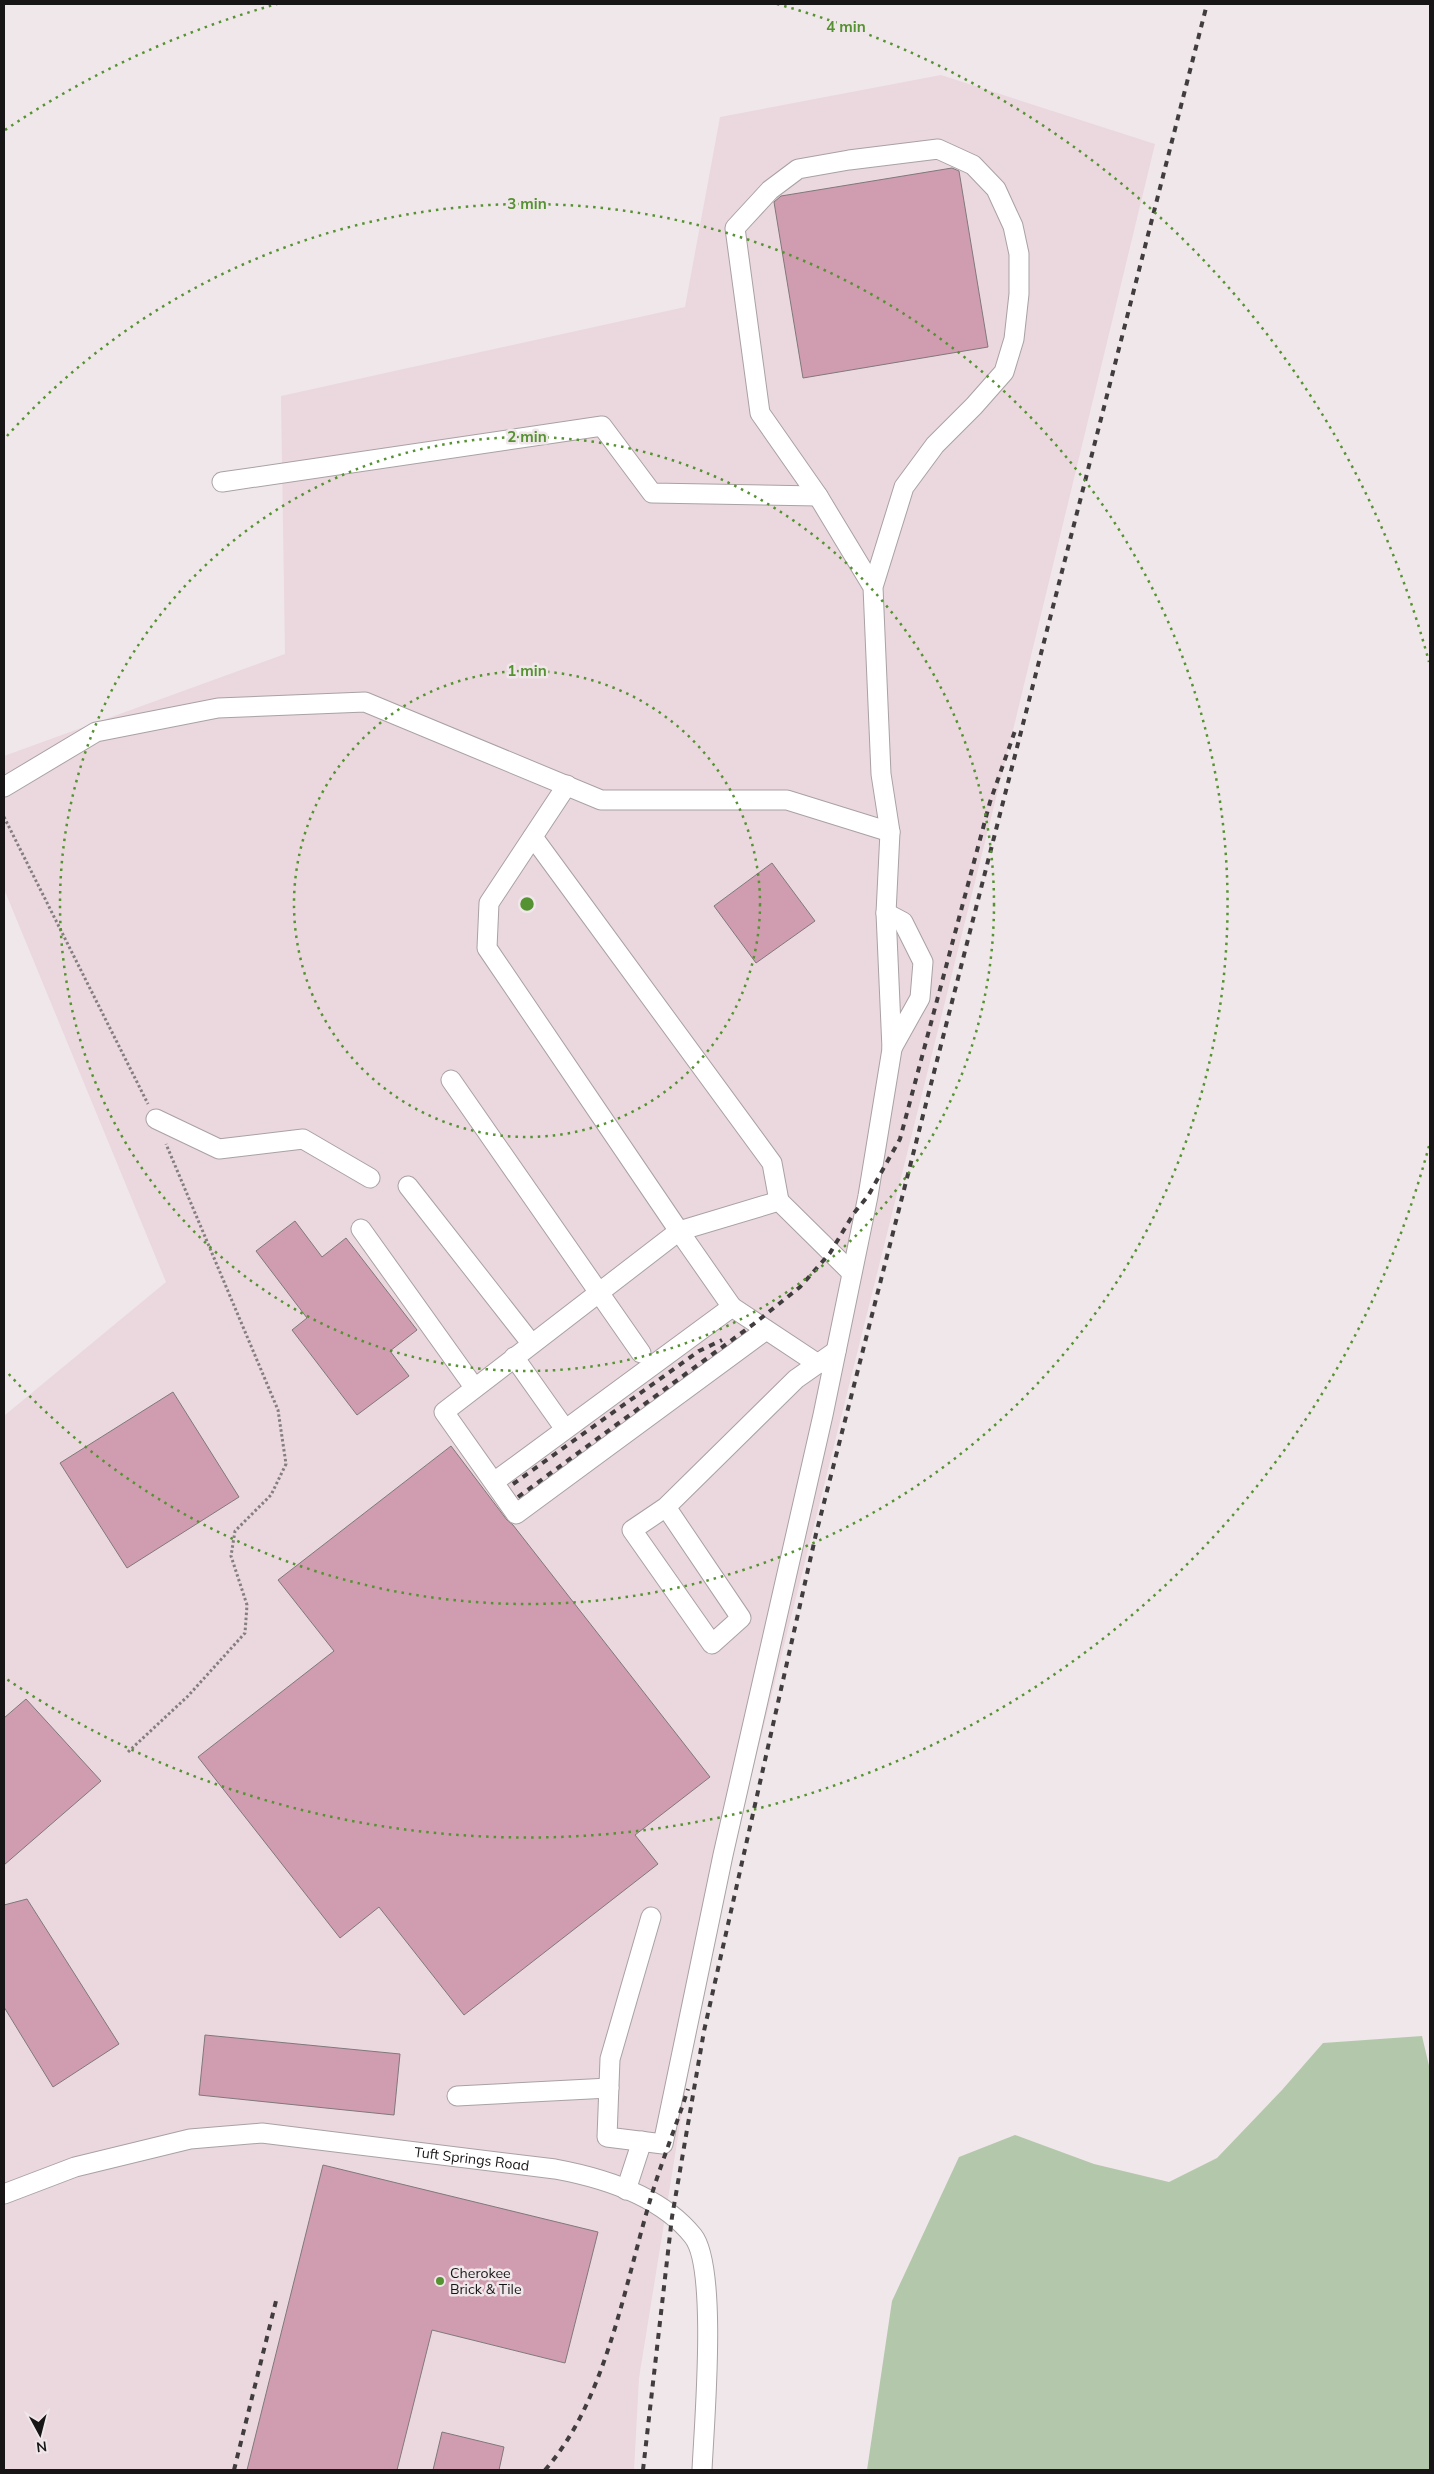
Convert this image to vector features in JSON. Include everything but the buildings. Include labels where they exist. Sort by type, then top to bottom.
[{"type":"street","points":[[651,1916],[610,2059],[607,2136],[663,2144],[724,1855],[836,1351],[868,1196],[892,1049],[886,913],[890,832],[882,774],[873,587],[904,488],[935,445],[974,406],[1004,372],[1014,339],[1020,294],[1019,254],[1013,226],[996,189],[973,165],[938,150],[849,160],[798,169],[770,190],[734,228],[760,412],[818,496],[873,587]]},
{"type":"street","points":[[222,482],[602,426],[652,493],[818,496]]},
{"type":"street","points":[[4,787],[96,732],[218,708],[365,702],[601,800],[787,800],[890,832]]},
{"type":"street","points":[[567,785],[489,903],[487,948],[732,1307],[818,1364]]},
{"type":"street","points":[[533,837],[772,1162],[779,1202],[851,1272]]},
{"type":"street","points":[[886,913],[903,922],[922,962],[920,998],[892,1049]]},
{"type":"street","points":[[451,1080],[641,1353]]},
{"type":"street","points":[[156,1119],[218,1149],[303,1139],[370,1178]]},
{"type":"street","points":[[408,1186],[531,1343]]},
{"type":"street","points":[[766,1330],[516,1514],[444,1412],[531,1343],[679,1231],[779,1202]]},
{"type":"street","points":[[361,1229],[474,1387]]},
{"type":"street","points":[[494,1482],[732,1307]]},
{"type":"street","points":[[666,1507],[741,1618],[712,1644],[632,1530],[666,1507],[796,1379],[836,1351]]},
{"type":"street","points":[[514,1357],[560,1422]]},
{"type":"street","points":[[456,2096],[609,2088]]},
{"type":"street","name":"Tuft Springs Road","points":[[4,2194],[74,2167],[190,2139],[262,2133],[555,2168],[593,2176],[649,2201],[676,2220],[694,2237],[703,2256],[708,2332],[702,2470]]},
{"type":"street","points":[[626,2190],[642,2141]]},
{"type":"path","points":[[4,817],[156,1119],[278,1410],[286,1464],[271,1495],[235,1531],[230,1556],[247,1605],[245,1633],[188,1696],[128,1752]]},
{"type":"shaded area","name":"Cherokee Brick & Tile","points":[[941,75],[1155,144],[1015,722],[709,1945],[639,2378],[634,2470],[4,2470],[4,1421],[5,1415],[166,1282],[4,889],[4,756],[285,654],[281,396],[685,307],[720,117]]},
{"type":"green space","points":[[1422,2036],[1430,2070],[1430,2470],[867,2470],[892,2301],[959,2157],[1015,2135],[1094,2164],[1169,2182],[1217,2158],[1282,2090],[1323,2043]]},
{"type":"railway","points":[[643,2470],[672,2217],[704,2031],[816,1534],[1207,4]]},
{"type":"railway","points":[[518,1497],[755,1323],[800,1287],[830,1253],[854,1213],[868,1196],[900,1139],[990,802],[1016,728]]},
{"type":"railway","points":[[513,1484],[699,1351],[722,1340]]},
{"type":"railway","points":[[545,2470],[566,2443],[583,2412],[598,2378],[621,2308],[653,2189],[688,2089]]},
{"type":"railway","points":[[234,2470],[277,2297]]},
{"type":"place","name":"Cherokee Brick & Tile","points":[[440,2281]]}]
